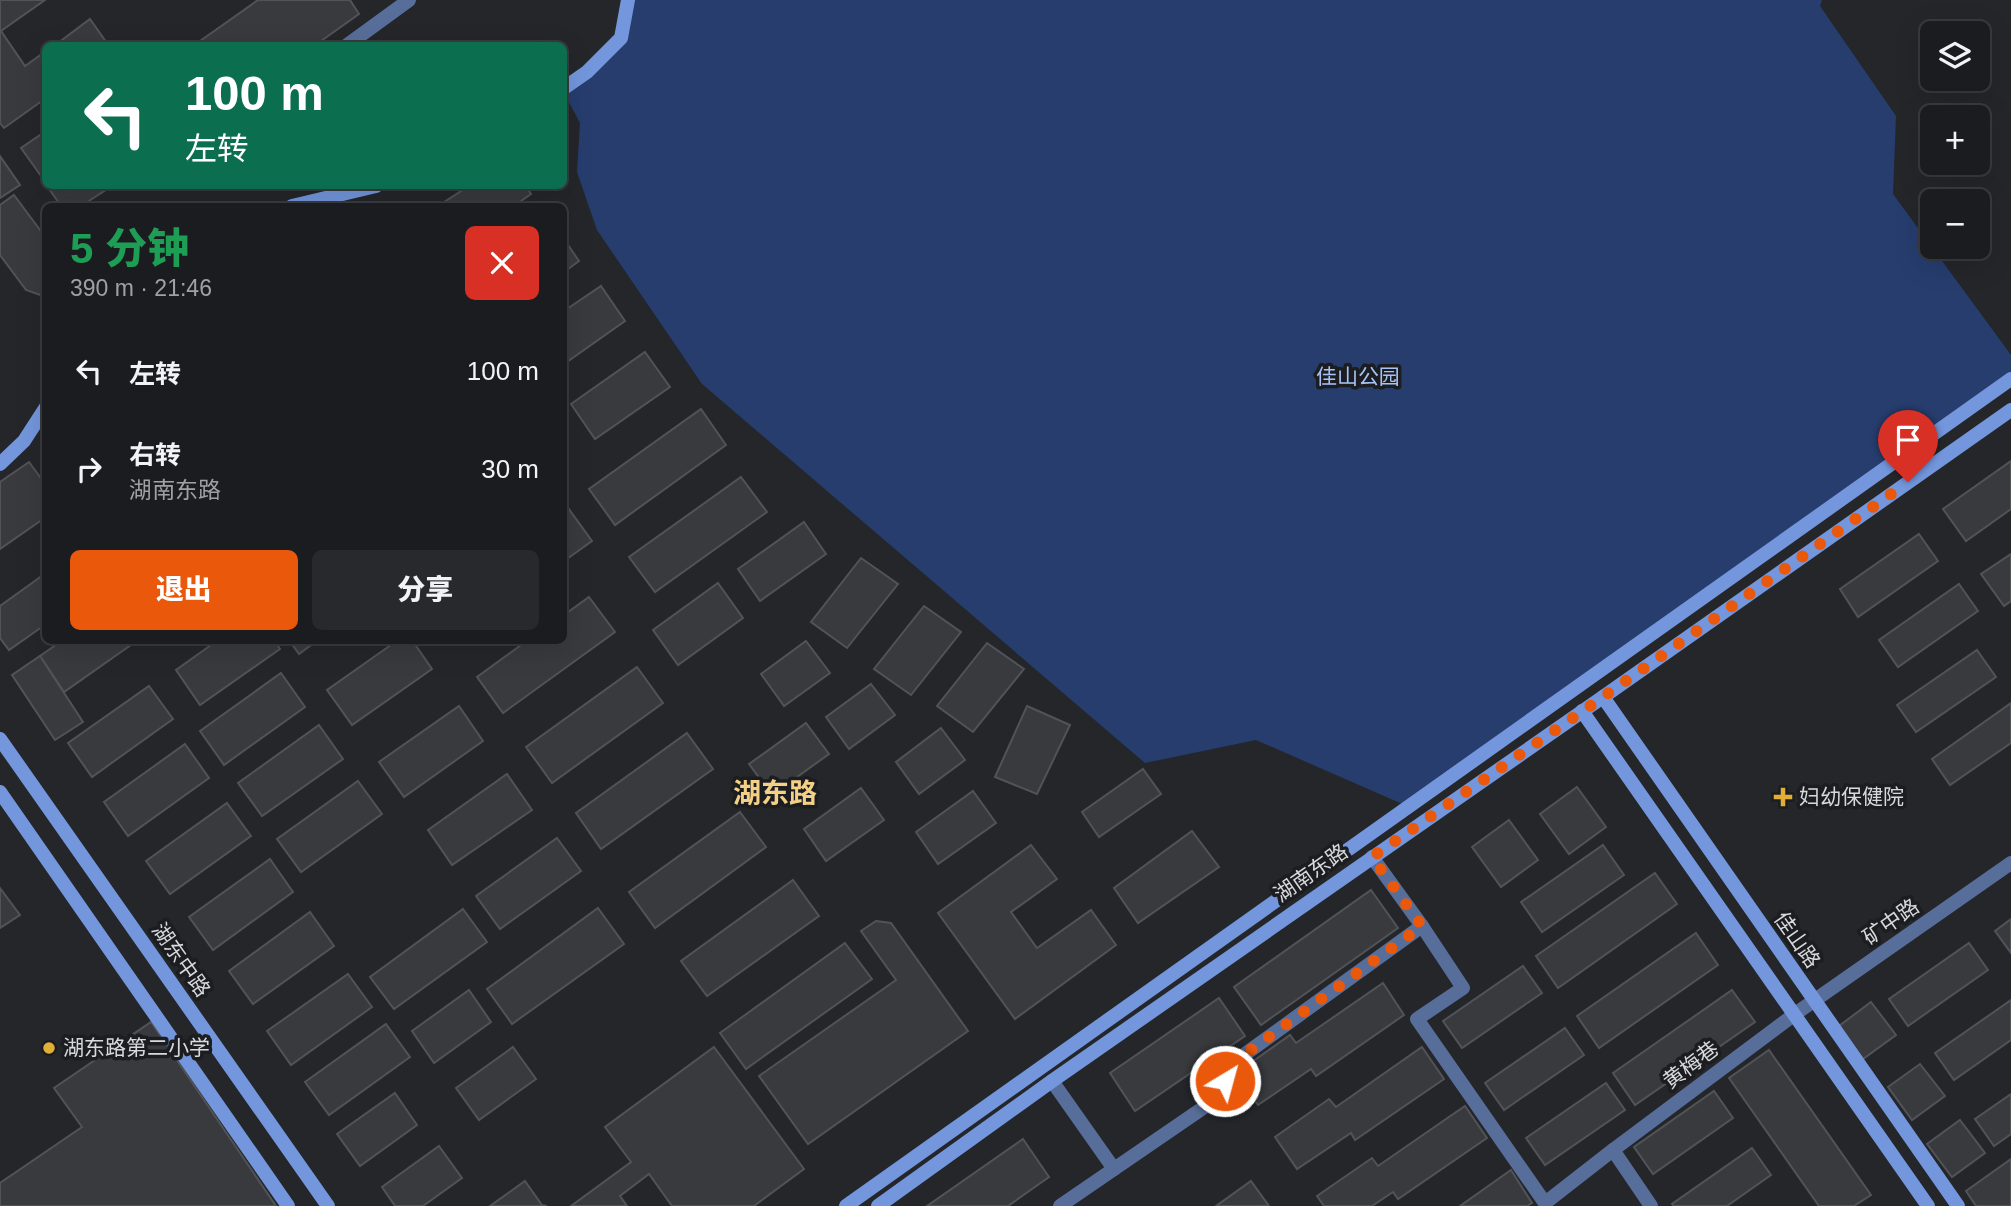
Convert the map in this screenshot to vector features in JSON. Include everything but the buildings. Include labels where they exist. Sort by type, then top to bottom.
[{"type":"main road","points":[[567,86],[587,72],[621,38],[628,0]]},
{"type":"main road","points":[[305,203],[363,189]]},
{"type":"main road","points":[[846,1206],[2011,379]]},
{"type":"main road","name":"湖南东路","points":[[878,1206],[1052,1081],[2011,410]]},
{"type":"main road","points":[[0,464],[23,441],[42,413]]},
{"type":"main road","name":"佳山路","points":[[1603,697],[1958,1206]]},
{"type":"main road","points":[[1582,711],[1928,1206]]},
{"type":"main road","name":"湖东中路","points":[[0,739],[328,1206]]},
{"type":"main road","points":[[0,792],[288,1206]]},
{"type":"street","points":[[351,42],[409,0]]},
{"type":"street","points":[[1372,857],[1463,988],[1417,1019],[1544,1205]]},
{"type":"street","name":"矿中路","points":[[1794,1014],[2011,863]]},
{"type":"street","points":[[1060,1206],[1219,1097],[1230,1065],[1422,926]]},
{"type":"street","name":"黄梅巷","points":[[1544,1205],[1794,1014]]},
{"type":"street","points":[[1052,1081],[1114,1169]]},
{"type":"street","points":[[1613,1150],[1651,1206]]},
{"type":"green space","name":"佳山公园","points":[[629,0],[1822,0],[1820,6],[1896,116],[1893,194],[1920,231],[1920,259],[1941,259],[2011,355],[2011,378],[1407,806],[1256,740],[1145,763],[702,384],[597,230],[577,172],[580,123],[567,99],[567,90],[621,38]]},
{"type":"place","name":"妇幼保健院","points":[[1783,797]]},
{"type":"place","name":"湖东路第二小学","points":[[49,1048]]},
{"type":"district","name":"湖东路","points":[[775,793]]},
{"type":"route","points":[[1225,1081],[1230,1065],[1422,926],[1372,857],[1908,482]]}]
